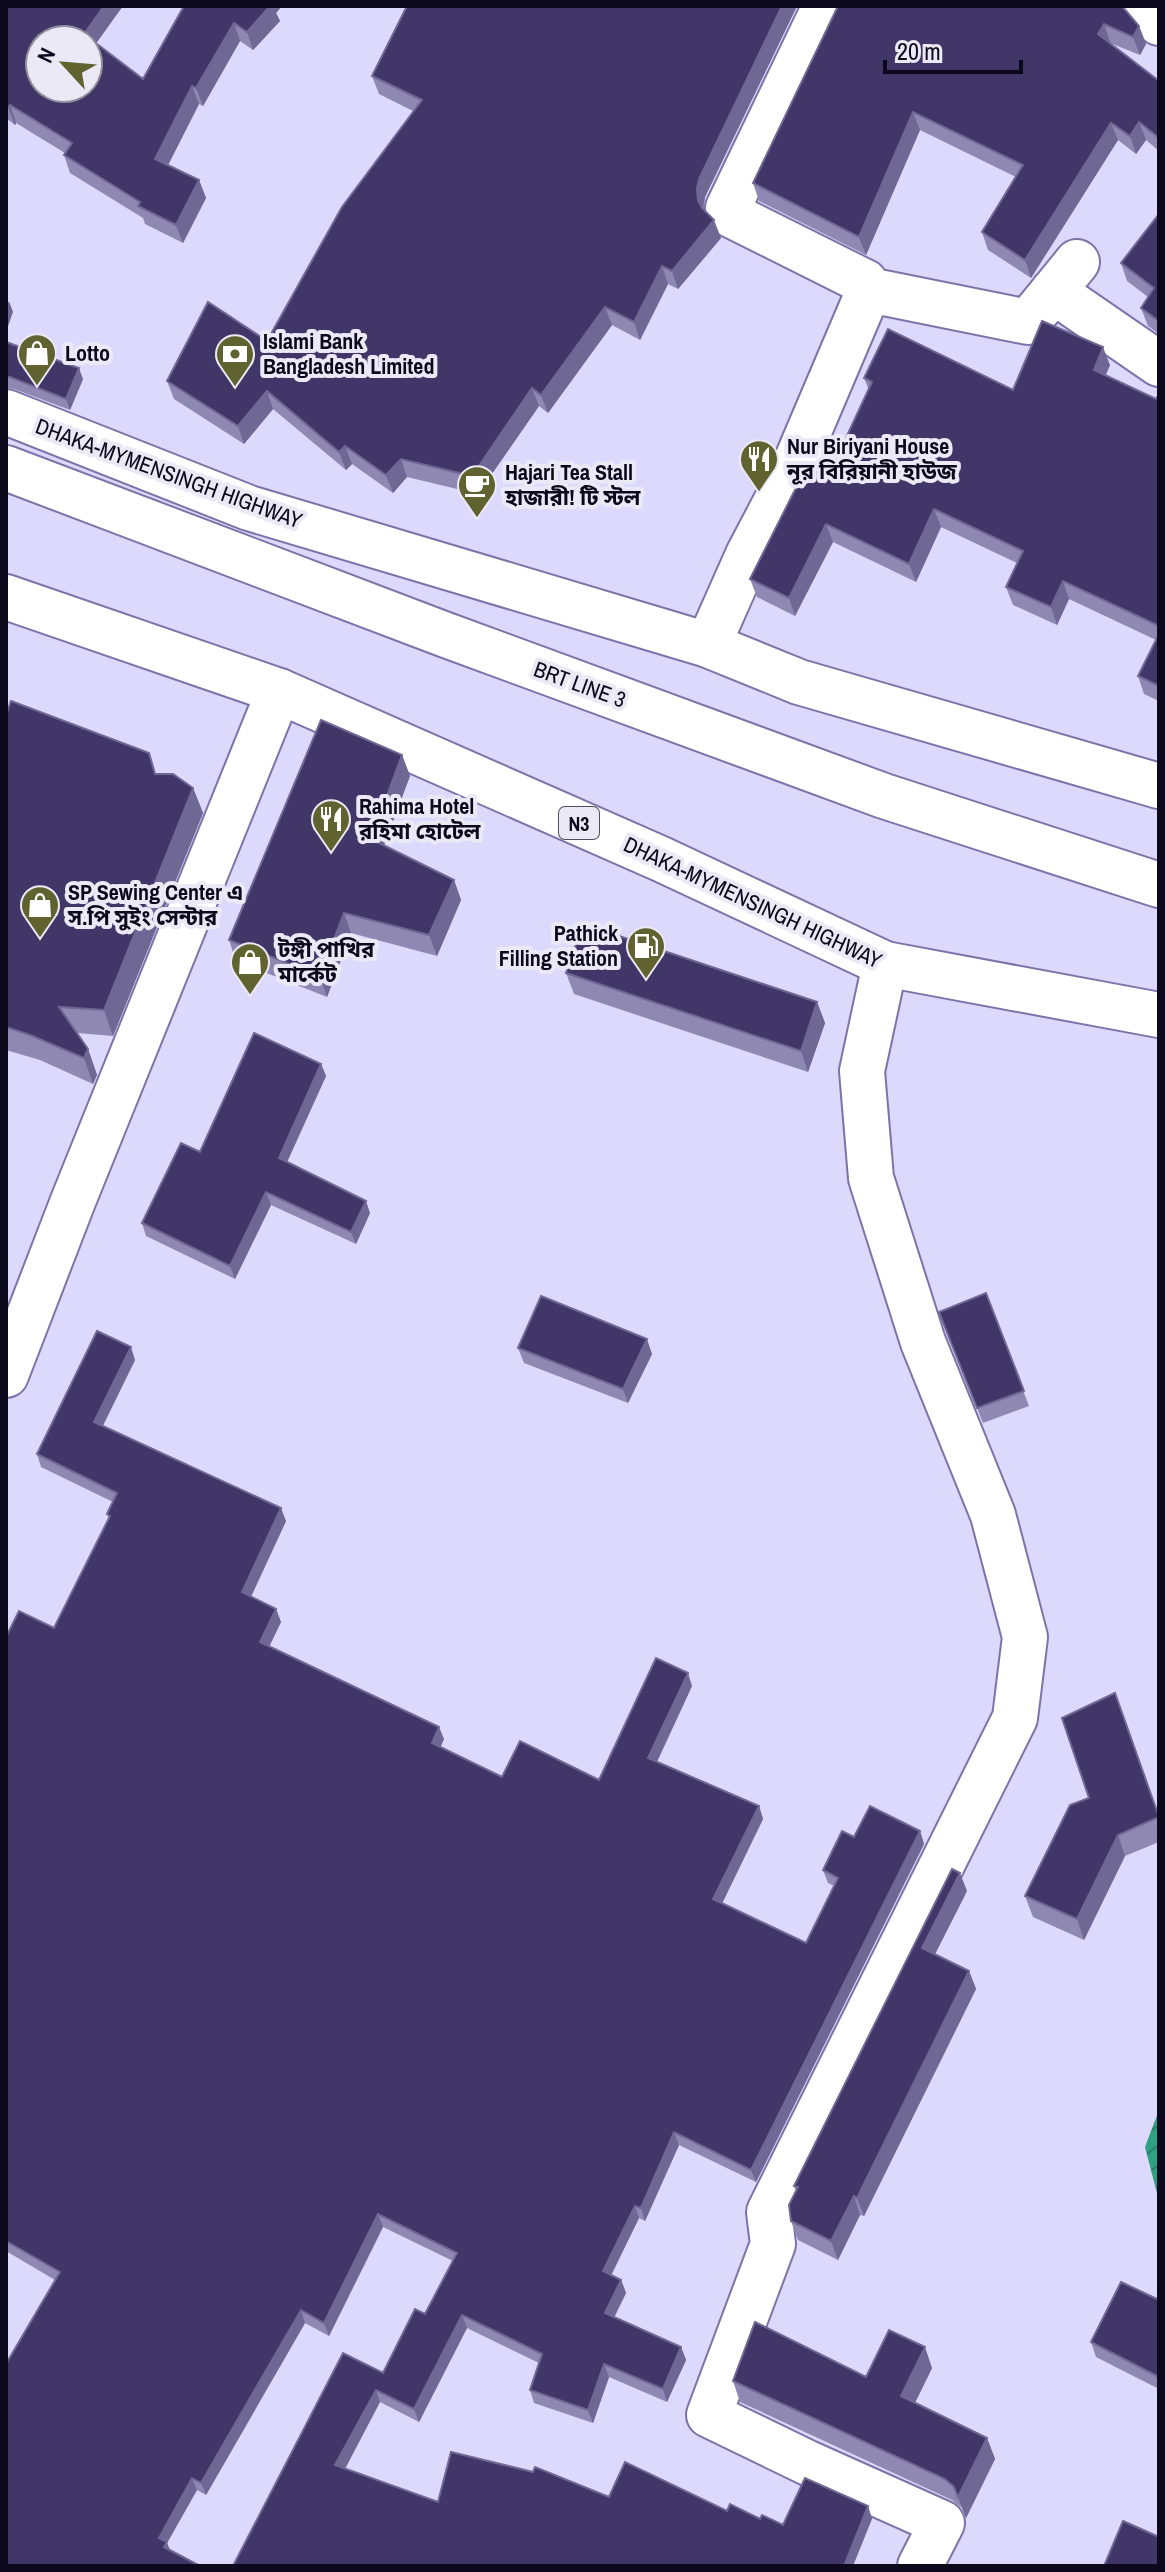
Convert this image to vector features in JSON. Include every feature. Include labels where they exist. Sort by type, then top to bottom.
[{"type":"main road","points":[[708,645],[748,555],[792,471],[869,290],[865,282],[731,215],[728,208],[825,6]]},
{"type":"main road","points":[[1146,6],[1159,23]]},
{"type":"main road","points":[[869,290],[1028,322],[1065,276],[1159,364]]},
{"type":"main road","name":"DHAKA-MYMENSINGH HIGHWAY","points":[[6,412],[249,508],[708,645],[799,682],[1159,786]]},
{"type":"main road","name":"BRT LINE 3","points":[[6,468],[446,635],[884,796],[1159,885]]},
{"type":"main road","name":"DHAKA-MYMENSINGH HIGHWAY","points":[[6,597],[279,691],[661,859],[885,964],[1159,1015]]},
{"type":"main road","points":[[6,1375],[279,691]]},
{"type":"main road","points":[[885,964],[862,1071],[871,1178],[923,1342],[993,1515],[1025,1637],[1015,1718],[769,2212],[773,2244],[709,2415],[942,2523],[920,2566]]},
{"type":"water","points":[[1159,2110],[1159,2201],[1145,2147]]},
{"type":"building","points":[[6,6],[104,6],[91,24],[24,24],[24,104],[104,104],[104,49],[143,79],[184,6],[270,6],[247,32],[234,23],[196,88],[192,86],[155,159],[199,180],[176,225],[138,206],[140,202],[64,155],[72,143],[10,105],[8,107]]},
{"type":"building","points":[[407,6],[782,6],[699,179],[698,200],[714,220],[672,271],[662,266],[634,322],[605,307],[541,395],[532,388],[472,476],[401,459],[386,475],[345,446],[339,452],[267,391],[238,426],[167,381],[208,302],[267,341],[342,207],[422,100],[372,76]]},
{"type":"building","points":[[838,6],[1122,6],[1139,26],[1133,37],[1104,24],[1098,34],[1159,81],[1159,138],[1139,122],[1130,136],[1111,123],[1025,260],[982,232],[1023,165],[913,112],[859,237],[753,183]]},
{"type":"building","points":[[1159,214],[1159,321],[1141,308],[1154,288],[1121,263]]},
{"type":"building","points":[[1042,321],[1103,347],[1094,370],[1156,399],[1159,394],[1159,626],[1063,581],[1051,607],[1006,587],[1023,551],[934,509],[909,564],[826,524],[789,598],[750,579],[804,472],[825,483],[872,382],[864,378],[888,329],[1013,390]]},
{"type":"building","points":[[6,342],[79,368],[66,399],[6,377]]},
{"type":"building","points":[[1159,634],[1159,686],[1138,676]]},
{"type":"building","points":[[11,701],[149,753],[155,774],[173,774],[193,788],[104,1010],[59,1007],[88,1049],[84,1058],[6,1027],[6,716]]},
{"type":"building","name":"Rahima Hotel রহিমা হোটেল","points":[[321,720],[402,755],[371,839],[454,880],[429,935],[344,913],[320,976],[229,940]]},
{"type":"building","points":[[583,924],[817,1002],[801,1051],[566,973]]},
{"type":"building","points":[[254,1033],[321,1064],[279,1158],[366,1201],[351,1232],[266,1192],[230,1266],[142,1223],[181,1143],[200,1152]]},
{"type":"building","points":[[986,1293],[1024,1391],[977,1408],[939,1312]]},
{"type":"building","points":[[541,1296],[647,1339],[623,1389],[518,1348]]},
{"type":"building","points":[[97,1331],[131,1347],[94,1422],[281,1508],[242,1592],[276,1609],[260,1642],[439,1727],[432,1743],[502,1777],[520,1741],[599,1780],[656,1658],[688,1673],[648,1758],[759,1806],[713,1899],[806,1943],[838,1878],[823,1870],[842,1831],[854,1837],[870,1806],[920,1831],[751,2170],[674,2132],[641,2208],[635,2206],[603,2271],[621,2280],[605,2313],[681,2347],[663,2389],[604,2364],[588,2410],[530,2390],[542,2354],[462,2315],[414,2409],[376,2390],[335,2465],[438,2502],[451,2452],[533,2472],[535,2467],[609,2497],[625,2462],[727,2511],[730,2504],[760,2519],[762,2515],[783,2525],[805,2478],[868,2506],[844,2566],[233,2566],[343,2353],[383,2373],[415,2309],[425,2314],[457,2253],[378,2214],[324,2323],[301,2310],[201,2483],[192,2478],[159,2538],[167,2542],[164,2547],[200,2566],[6,2566],[6,2364],[60,2272],[6,2241],[6,1637],[19,1611],[54,1628],[110,1516],[107,1514],[117,1493],[37,1454]]},
{"type":"building","points":[[1115,1693],[1159,1817],[1118,1835],[1077,1919],[1025,1896],[1070,1805],[1089,1798],[1062,1718]]},
{"type":"building","points":[[952,1869],[960,1873],[922,1948],[969,1971],[857,2198],[854,2196],[831,2241],[791,2221],[789,2205],[798,2187],[794,2186]]},
{"type":"building","points":[[1121,2282],[1159,2300],[1159,2377],[1091,2342]]},
{"type":"building","points":[[755,2322],[866,2377],[889,2330],[925,2347],[901,2396],[987,2438],[958,2497],[954,2487],[945,2479],[733,2381]]},
{"type":"building","points":[[1123,2521],[1159,2537],[1159,2566],[1104,2566]]},
{"type":"place","name":"Lotto","points":[[37,387]]},
{"type":"place","name":"Islami Bank Bangladesh Limited","points":[[235,388]]},
{"type":"place","name":"Nur Biriyani House নূর বিরিয়ানী হাউজ","points":[[759,493]]},
{"type":"place","name":"Hajari Tea Stall হাজারী! টি স্টল","points":[[477,519]]},
{"type":"place","name":"Rahima Hotel রহিমা হোটেল","points":[[331,853]]},
{"type":"place","name":"SP Sewing Center এ স.পি সুইং সেন্টার","points":[[40,939]]},
{"type":"place","name":"Pathick Filling Station","points":[[646,980]]},
{"type":"place","name":"টঙ্গী পাখির মার্কেট","points":[[250,996]]}]
